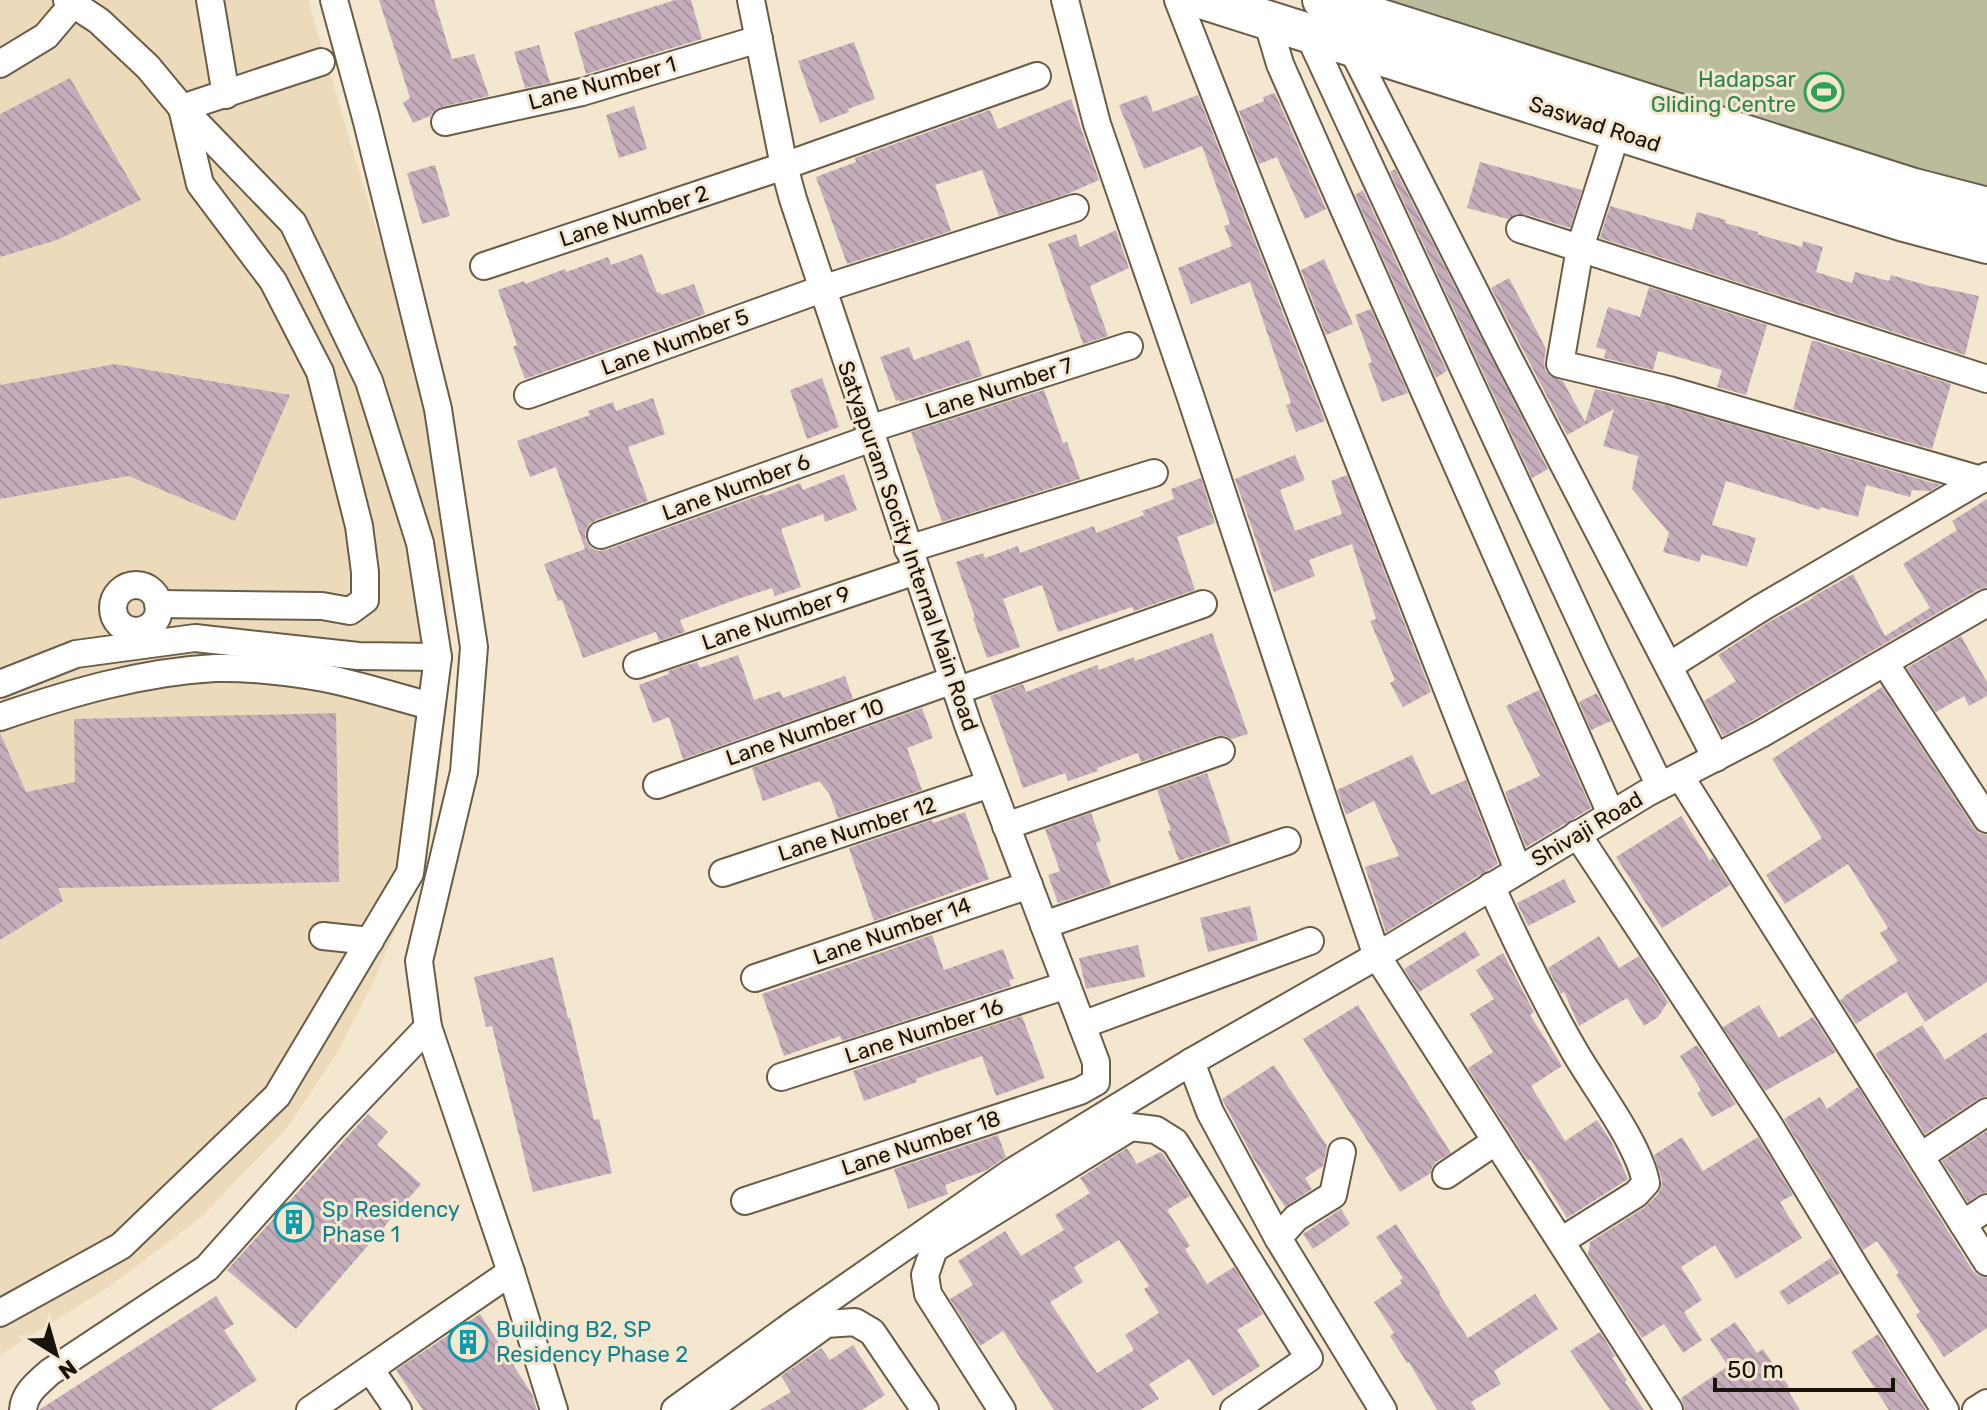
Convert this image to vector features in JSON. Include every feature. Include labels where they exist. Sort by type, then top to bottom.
[{"type":"highway","name":"Saswad Road","points":[[1204,0],[1267,20],[1315,17],[1987,207]]},
{"type":"highway","name":"Saswad Road","points":[[1315,17],[1351,47],[1904,222],[1987,244]]},
{"type":"street","points":[[210,0],[226,95]]},
{"type":"street","points":[[334,0],[438,409],[474,647],[464,772],[419,961],[428,1027],[554,1410]]},
{"type":"street","name":"Satyapuram Socity Internal Main Road","points":[[751,0],[784,166],[822,289],[954,686],[1096,1062],[1096,1082]]},
{"type":"street","points":[[1065,0],[1097,124],[1377,956],[1669,1410]]},
{"type":"street","points":[[1178,0],[1518,870]]},
{"type":"street","points":[[0,64],[46,36],[70,2],[99,21],[138,58],[293,223],[369,381],[420,543],[438,657],[410,873],[277,1096],[121,1246],[0,1313]]},
{"type":"street","points":[[1315,17],[1597,656],[1670,781],[1921,1156],[1987,1262]]},
{"type":"street","points":[[1267,20],[1280,64],[1611,814]]},
{"type":"street","name":"Lane Number 1","points":[[445,122],[582,92],[759,39]]},
{"type":"street","points":[[1351,47],[1716,758]]},
{"type":"street","points":[[182,108],[321,62]]},
{"type":"street","name":"Lane Number 2","points":[[484,266],[784,166],[1037,76]]},
{"type":"street","points":[[158,604],[322,606],[350,611],[365,600],[359,526],[320,372],[273,281],[200,184],[182,108]]},
{"type":"street","points":[[1617,131],[1580,248],[1560,364],[1669,390],[1984,478]]},
{"type":"street","name":"Lane Number 5","points":[[528,395],[822,289],[1075,208]]},
{"type":"street","points":[[1520,229],[1987,379]]},
{"type":"street","name":"Lane Number 7","points":[[870,434],[1129,346]]},
{"type":"street","name":"Lane Number 6","points":[[601,535],[870,434]]},
{"type":"street","name":"Lane Number 9","points":[[637,665],[912,560],[1154,473]]},
{"type":"street","points":[[1669,666],[1761,608],[1984,478]]},
{"type":"street","points":[[139,586],[151,592],[158,604],[156,618],[140,638],[117,621],[113,606],[115,599],[125,589],[139,586]]},
{"type":"street","name":"Shivaji Road","points":[[675,1410],[1012,1172],[1191,1062],[1377,956],[1611,814],[1761,734],[1987,603]]},
{"type":"street","name":"Lane Number 10","points":[[657,785],[1203,604]]},
{"type":"street","points":[[0,684],[76,654],[140,638],[195,638],[358,656],[438,657]]},
{"type":"street","points":[[1885,663],[1987,819]]},
{"type":"street","points":[[0,717],[115,682],[162,673],[216,668],[325,679],[431,706]]},
{"type":"street","points":[[1006,826],[1221,751]]},
{"type":"street","name":"Lane Number 12","points":[[723,873],[990,784]]},
{"type":"street","points":[[1577,834],[1769,1125],[1945,1410]]},
{"type":"street","points":[[1044,925],[1287,841]]},
{"type":"street","name":"Lane Number 14","points":[[755,978],[1029,885]]},
{"type":"street","points":[[1491,886],[1564,1033],[1644,1172],[1646,1183],[1636,1194],[1561,1241]]},
{"type":"street","points":[[323,936],[370,941]]},
{"type":"street","points":[[1082,1025],[1310,941]]},
{"type":"street","name":"Lane Number 16","points":[[781,1077],[1067,985]]},
{"type":"street","points":[[23,1410],[30,1390],[50,1372],[207,1268],[331,1129],[428,1027]]},
{"type":"street","points":[[1191,1062],[1210,1112],[1278,1238],[1383,1410]]},
{"type":"street","name":"Lane Number 18","points":[[745,1201],[1080,1091],[1096,1082]]},
{"type":"street","points":[[1921,1156],[1987,1112]]},
{"type":"street","points":[[1002,1410],[928,1294],[925,1275],[934,1249],[1131,1127],[1156,1130],[1175,1142],[1309,1358],[1234,1410]]},
{"type":"street","points":[[1446,1175],[1496,1141]]},
{"type":"street","points":[[1278,1238],[1296,1218],[1333,1195],[1342,1152]]},
{"type":"street","points":[[1963,1224],[1987,1208]]},
{"type":"street","points":[[310,1410],[511,1272]]},
{"type":"street","points":[[707,1410],[826,1324],[855,1322],[872,1332],[925,1410]]},
{"type":"street","points":[[370,1369],[398,1410]]},
{"type":"street","points":[[1976,1410],[1987,1403]]},
{"type":"shaded area","points":[[0,0],[308,0],[417,365],[447,541],[449,633],[448,700],[433,821],[417,879],[372,985],[337,1053],[287,1128],[200,1218],[110,1286],[0,1355]]},
{"type":"green space","name":"Hadapsar Gliding Centre","points":[[1383,0],[1987,0],[1987,193]]},
{"type":"building","points":[[379,0],[434,0],[452,59],[474,54],[489,96],[441,107],[413,123],[403,103],[410,98]]},
{"type":"building","points":[[675,0],[691,0],[702,39],[586,74],[574,32]]},
{"type":"building","points":[[854,42],[875,99],[820,123],[798,61]]},
{"type":"building","points":[[539,45],[550,83],[525,88],[514,52]]},
{"type":"building","points":[[70,78],[141,200],[57,240],[0,257],[0,114]]},
{"type":"building","points":[[1275,93],[1326,209],[1305,219],[1277,157],[1259,164],[1239,111]]},
{"type":"building","points":[[1147,95],[1153,112],[1198,95],[1325,421],[1296,432],[1286,405],[1291,403],[1250,282],[1191,304],[1178,268],[1232,246],[1224,226],[1230,224],[1202,146],[1144,169],[1119,105]]},
{"type":"building","points":[[1071,99],[1099,180],[1065,195],[999,216],[982,170],[935,185],[951,231],[847,264],[816,177],[856,162],[855,158],[990,110],[998,129]]},
{"type":"building","points":[[634,106],[647,149],[619,158],[606,115]]},
{"type":"building","points":[[1480,162],[1582,190],[1570,228],[1525,214],[1516,214],[1508,219],[1467,208]]},
{"type":"building","points":[[435,165],[450,216],[422,224],[407,173]]},
{"type":"building","points":[[1395,169],[1548,469],[1532,478],[1390,172]]},
{"type":"building","points":[[1363,190],[1447,371],[1436,378],[1355,195]]},
{"type":"building","points":[[1610,206],[1692,230],[1697,212],[1802,247],[1803,241],[1823,247],[1816,272],[1852,283],[1855,272],[1889,281],[1891,275],[1979,296],[1965,355],[1600,238]]},
{"type":"building","points":[[1116,230],[1129,268],[1090,286],[1108,336],[1083,344],[1048,244],[1076,234],[1080,247]]},
{"type":"building","points":[[642,254],[657,293],[661,295],[694,284],[705,314],[525,379],[498,290],[608,257],[611,265]]},
{"type":"building","points":[[1324,259],[1353,324],[1326,335],[1301,270]]},
{"type":"building","points":[[1509,278],[1546,349],[1545,370],[1550,376],[1563,381],[1585,422],[1595,389],[1665,405],[1940,485],[1930,491],[1912,490],[1910,497],[1866,485],[1858,517],[1820,507],[1820,510],[1726,481],[1712,525],[1756,538],[1747,567],[1702,554],[1699,562],[1663,552],[1669,533],[1632,489],[1638,456],[1603,446],[1614,409],[1567,435],[1491,288]]},
{"type":"building","points":[[1649,287],[1767,325],[1746,395],[1717,387],[1722,370],[1658,351],[1653,370],[1604,358],[1606,350],[1596,347],[1608,307],[1640,317]]},
{"type":"building","points":[[1371,309],[1408,393],[1382,402],[1355,315]]},
{"type":"building","points":[[969,340],[982,376],[896,401],[880,357],[909,347],[914,360]]},
{"type":"building","points":[[1812,340],[1951,384],[1932,449],[1793,409]]},
{"type":"building","points":[[115,364],[290,395],[235,521],[129,476],[0,499],[0,385]]},
{"type":"building","points":[[822,378],[839,427],[807,439],[790,390]]},
{"type":"building","points":[[1044,390],[1080,479],[942,522],[911,432]]},
{"type":"building","points":[[653,398],[665,434],[628,447],[648,501],[589,524],[585,533],[591,548],[606,550],[764,494],[800,483],[803,490],[844,474],[857,510],[825,522],[823,514],[781,529],[801,587],[775,596],[772,588],[735,600],[680,620],[685,632],[659,641],[656,632],[583,658],[562,600],[558,601],[544,564],[585,549],[556,467],[530,477],[517,441],[590,415],[588,411],[613,402],[616,411]]},
{"type":"building","points":[[1295,455],[1305,480],[1280,490],[1295,531],[1342,514],[1331,481],[1347,475],[1431,692],[1403,707],[1390,683],[1395,680],[1370,621],[1376,619],[1352,544],[1309,560],[1315,576],[1274,592],[1235,479]]},
{"type":"building","points":[[1201,478],[1215,523],[1177,537],[1195,590],[1058,632],[1042,585],[1003,599],[1020,647],[987,658],[956,562],[983,553],[985,558],[1018,546],[1020,553],[1094,526],[1096,533],[1144,515],[1142,511],[1174,499],[1171,489]]},
{"type":"building","points":[[1987,499],[1987,587],[1723,736],[1704,701],[1736,681],[1718,655],[1853,574],[1885,636],[1930,608],[1903,564],[1957,530],[1952,521]]},
{"type":"building","points":[[1212,633],[1248,734],[1232,739],[1216,736],[1141,762],[1138,753],[1068,781],[1065,773],[1023,788],[990,696],[1023,684],[1026,692],[1097,665],[1099,670],[1134,657],[1135,661]]},
{"type":"building","points":[[1961,636],[1987,682],[1987,696],[1969,706],[1964,696],[1936,712],[1907,668]]},
{"type":"building","points":[[738,655],[754,700],[780,691],[783,698],[845,676],[853,699],[683,759],[669,717],[653,723],[639,685],[697,662],[700,668]]},
{"type":"building","points":[[1882,687],[1974,828],[1987,835],[1987,982],[1925,1022],[1906,992],[1856,1024],[1840,1000],[1898,961],[1880,933],[1888,928],[1848,864],[1785,904],[1766,875],[1822,838],[1772,759]]},
{"type":"building","points":[[1539,690],[1591,808],[1526,847],[1505,792],[1540,776],[1506,706]]},
{"type":"building","points":[[1597,693],[1611,721],[1591,730],[1579,702]]},
{"type":"building","points":[[922,708],[933,738],[907,748],[922,790],[838,818],[829,793],[819,781],[763,801],[752,768]]},
{"type":"building","points":[[336,713],[339,882],[58,888],[63,901],[0,940],[0,733],[26,792],[75,782],[74,719]]},
{"type":"building","points":[[1412,755],[1431,795],[1466,780],[1498,864],[1386,932],[1365,867],[1399,856],[1374,801],[1346,815],[1337,790]]},
{"type":"building","points":[[1207,773],[1231,843],[1179,861],[1157,790]]},
{"type":"building","points":[[965,812],[989,879],[874,921],[849,848]]},
{"type":"building","points":[[1091,813],[1101,841],[1096,843],[1111,885],[1058,903],[1048,875],[1060,871],[1045,829]]},
{"type":"building","points":[[1681,816],[1710,861],[1713,858],[1730,885],[1662,928],[1616,857]]},
{"type":"building","points":[[1564,879],[1576,902],[1528,926],[1517,903]]},
{"type":"building","points":[[1250,906],[1258,940],[1208,952],[1200,918]]},
{"type":"building","points":[[1465,931],[1480,955],[1419,992],[1404,969]]},
{"type":"building","points":[[932,935],[944,970],[1003,949],[1014,979],[1009,980],[1011,986],[842,1041],[840,1036],[784,1056],[762,994]]},
{"type":"building","points":[[1599,936],[1619,968],[1639,956],[1668,1002],[1658,1017],[1644,1026],[1627,998],[1579,1026],[1564,992],[1561,994],[1548,968]]},
{"type":"building","points":[[1138,945],[1145,977],[1086,989],[1079,958]]},
{"type":"building","points":[[1503,953],[1534,1012],[1530,1015],[1562,1066],[1531,1086],[1565,1141],[1597,1120],[1611,1141],[1628,1179],[1567,1218],[1468,1068],[1493,1052],[1470,1014],[1494,999],[1476,970]]},
{"type":"building","points":[[553,957],[594,1120],[599,1119],[612,1173],[533,1192],[492,1026],[486,1027],[474,977]]},
{"type":"building","points":[[1358,1005],[1451,1153],[1436,1162],[1431,1173],[1400,1192],[1303,1039]]},
{"type":"building","points":[[1759,1005],[1779,1038],[1813,1017],[1836,1052],[1765,1091],[1723,1027]]},
{"type":"building","points":[[1022,1016],[1045,1078],[996,1096],[982,1056],[864,1101],[853,1071]]},
{"type":"building","points":[[1922,1025],[1945,1060],[1987,1032],[1987,1096],[1925,1134],[1875,1054]]},
{"type":"building","points":[[1697,1045],[1736,1104],[1712,1117],[1697,1093],[1701,1090],[1680,1056]]},
{"type":"building","points":[[1274,1065],[1327,1146],[1323,1166],[1305,1178],[1312,1189],[1285,1207],[1255,1161],[1222,1099]]},
{"type":"building","points":[[1858,1087],[1973,1271],[1987,1278],[1987,1328],[1944,1357],[1916,1315],[1920,1312],[1896,1275],[1899,1273],[1877,1241],[1863,1250],[1784,1119],[1820,1097],[1827,1109]]},
{"type":"building","name":"Sp Residency Phase 1","points":[[368,1114],[388,1132],[377,1145],[421,1184],[296,1329],[227,1270]]},
{"type":"building","points":[[1987,1131],[1987,1192],[1968,1202],[1942,1161]]},
{"type":"building","points":[[998,1135],[1006,1157],[987,1170],[945,1185],[948,1194],[908,1209],[894,1169]]},
{"type":"building","points":[[1682,1137],[1703,1171],[1758,1137],[1793,1195],[1780,1202],[1802,1238],[1736,1279],[1715,1245],[1681,1267],[1702,1300],[1684,1312],[1702,1340],[1683,1353],[1664,1324],[1642,1338],[1588,1255],[1590,1242],[1644,1208],[1658,1194],[1662,1180],[1654,1155]]},
{"type":"building","points":[[1127,1148],[1137,1164],[1160,1152],[1163,1154],[1190,1196],[1167,1210],[1190,1246],[1185,1249],[1207,1284],[1234,1267],[1263,1314],[1237,1330],[1260,1366],[1213,1396],[1189,1359],[1149,1384],[1159,1399],[1140,1410],[1054,1410],[1003,1331],[980,1346],[950,1299],[973,1285],[958,1261],[1005,1231],[1021,1256],[1064,1230],[1055,1215],[1090,1193],[1080,1178]],"holes":[[[1119,1240],[1149,1286],[1144,1289],[1159,1313],[1125,1335],[1134,1350],[1097,1373],[1050,1302],[1083,1282],[1074,1267]]]},
{"type":"building","points":[[1341,1209],[1350,1224],[1313,1249],[1303,1234]]},
{"type":"building","points":[[1396,1224],[1468,1338],[1535,1294],[1558,1329],[1494,1371],[1501,1384],[1471,1402],[1476,1410],[1437,1410],[1390,1336],[1394,1333],[1374,1302],[1402,1283],[1400,1280],[1403,1278],[1376,1237]]},
{"type":"building","points":[[1831,1258],[1840,1273],[1788,1305],[1779,1292]]},
{"type":"building","points":[[216,1296],[234,1324],[224,1330],[257,1380],[211,1410],[39,1410]]},
{"type":"building","name":"Building B2, SP Residency Phase 2","points":[[480,1314],[532,1394],[537,1410],[423,1410],[396,1370]]},
{"type":"building","points":[[1735,1322],[1757,1353],[1763,1349],[1789,1387],[1787,1389],[1800,1410],[1685,1410],[1681,1398],[1728,1366],[1710,1339]]},
{"type":"building","points":[[1600,1332],[1627,1380],[1625,1382],[1644,1410],[1610,1410],[1570,1351]]},
{"type":"building","points":[[1878,1334],[1926,1410],[1889,1410],[1851,1352]]},
{"type":"building","points":[[853,1345],[885,1395],[862,1410],[760,1410],[791,1392],[781,1376],[821,1348],[830,1360]]},
{"type":"place","name":"Hadapsar Gliding Centre","points":[[1824,92]]},
{"type":"place","name":"Sp Residency Phase 1","points":[[294,1222]]},
{"type":"place","name":"Building B2, SP Residency Phase 2","points":[[468,1342]]}]
